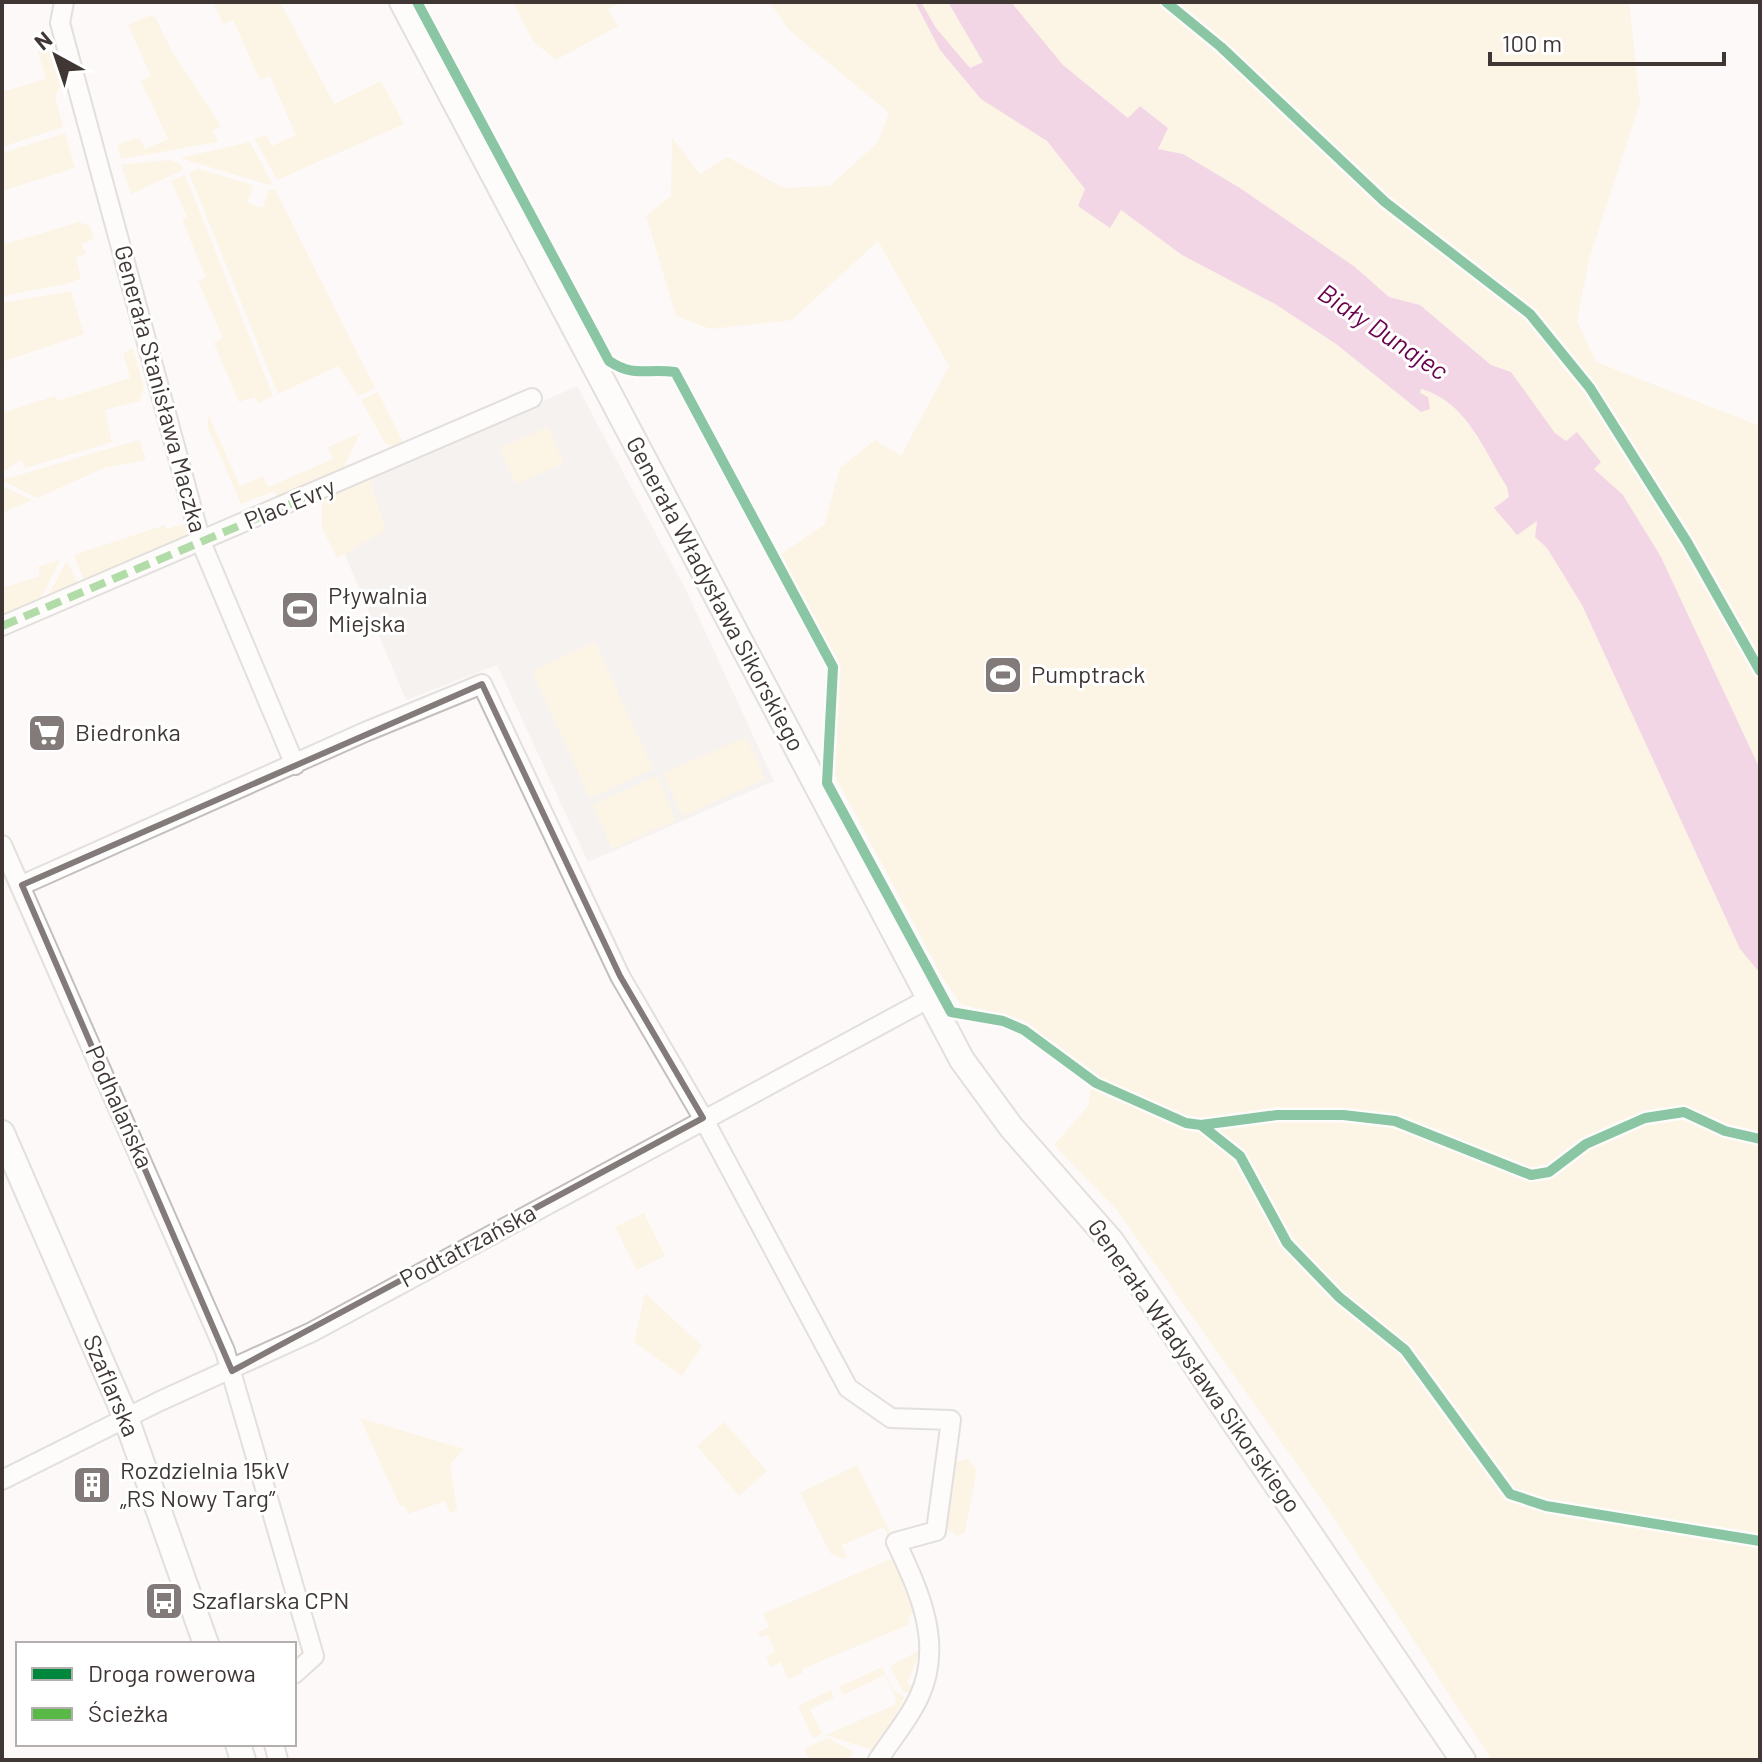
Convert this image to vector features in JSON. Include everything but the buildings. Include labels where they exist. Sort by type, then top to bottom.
[{"type":"street","name":"Generała Stanisława Maczka","points":[[64,2],[60,23],[201,542],[295,765]]},
{"type":"street","name":"Generała Władysława Sikorskiego","points":[[402,2],[928,999],[987,1097],[1112,1242],[1463,1760]]},
{"type":"street","name":"Plac Evry","points":[[2,626],[532,398]]},
{"type":"street","points":[[22,885],[482,684],[620,976],[703,1118],[848,1388],[891,1418],[951,1420],[936,1531],[896,1542],[918,1588],[931,1648],[920,1696],[878,1760]]},
{"type":"street","name":"Podhalańska","points":[[2,845],[232,1371],[289,1581],[314,1656],[296,1672]]},
{"type":"street","name":"Podtatrzańska","points":[[2,1480],[325,1324],[928,999]]},
{"type":"street","name":"Szaflarska","points":[[2,1133],[126,1418],[205,1642]]},
{"type":"highlighted area","points":[[482,684],[620,976],[703,1118],[232,1371],[22,885]]},
{"type":"shaded area","points":[[213,2],[280,2],[334,104],[381,81],[404,124],[277,180],[255,139],[266,135],[272,146],[296,135],[270,76],[260,80],[233,20],[223,24]]},
{"type":"shaded area","points":[[513,2],[622,2],[608,9],[618,26],[556,60],[533,41]]},
{"type":"shaded area","points":[[770,2],[915,2],[940,50],[981,98],[1047,141],[1085,189],[1078,207],[1121,210],[1182,255],[1275,304],[1336,344],[1421,412],[1420,389],[1450,404],[1472,429],[1507,487],[1509,497],[1495,508],[1537,520],[1535,537],[1547,548],[1582,605],[1740,949],[1760,973],[1760,1760],[1492,1760],[1323,1501],[1116,1209],[1054,1145],[1088,1106],[1094,1073],[1023,1020],[961,1004],[944,980],[834,774],[840,667],[781,554],[824,525],[840,468],[875,440],[901,456],[949,366],[878,241],[792,320],[711,329],[676,316],[646,216],[671,196],[672,137],[700,174],[727,157],[784,188],[830,186],[877,143],[889,113],[788,29]]},
{"type":"shaded area","points":[[921,2],[948,2],[983,62],[970,68],[936,28]]},
{"type":"shaded area","points":[[1011,2],[1629,2],[1640,103],[1590,256],[1577,321],[1596,362],[1760,426],[1760,769],[1661,557],[1623,495],[1593,469],[1577,433],[1566,441],[1555,433],[1511,372],[1491,365],[1420,305],[1389,297],[1355,267],[1240,188],[1183,154],[1158,149],[1168,128],[1141,106],[1129,118],[1063,65]]},
{"type":"shaded area","points":[[149,16],[155,17],[173,53],[221,126],[213,131],[218,142],[121,159],[117,145],[139,137],[145,149],[168,139],[141,81],[151,76],[128,25]]},
{"type":"shaded area","points":[[51,47],[62,84],[55,96],[63,127],[2,147],[2,92],[46,79],[38,51]]},
{"type":"shaded area","points":[[65,133],[75,168],[2,191],[2,153]]},
{"type":"shaded area","points":[[250,142],[272,183],[269,185],[180,158]]},
{"type":"shaded area","points":[[169,160],[180,164],[183,170],[131,194],[121,165]]},
{"type":"shaded area","points":[[198,169],[253,185],[247,203],[263,208],[268,191],[275,189],[375,388],[358,396],[338,366],[278,394],[189,173]]},
{"type":"shaded area","points":[[185,175],[273,396],[258,403],[255,397],[239,402],[214,343],[223,338],[198,281],[206,277],[182,220],[187,217],[171,181]]},
{"type":"shaded area","points":[[79,222],[90,226],[94,239],[82,244],[86,254],[76,257],[81,278],[70,283],[2,296],[2,240],[6,244]]},
{"type":"shaded area","points":[[71,291],[84,334],[2,362],[2,303]]},
{"type":"shaded area","points":[[133,348],[144,388],[140,401],[105,410],[112,442],[25,468],[21,459],[2,473],[2,413],[55,396],[57,401],[130,378],[123,353]]},
{"type":"shaded area","points":[[577,386],[687,592],[774,781],[588,862],[497,665],[406,700],[322,500]]},
{"type":"shaded area","points":[[378,392],[405,446],[395,449],[385,443],[361,400]]},
{"type":"shaded area","points":[[208,414],[240,486],[263,476],[268,487],[333,459],[328,447],[360,433],[341,473],[279,501],[274,491],[241,504],[208,428]]},
{"type":"shaded area","points":[[548,427],[564,463],[516,484],[500,448]]},
{"type":"shaded area","points":[[139,440],[146,460],[104,468],[37,498],[2,480]]},
{"type":"shaded area","points":[[369,478],[386,530],[337,558],[322,528],[322,500]]},
{"type":"shaded area","points":[[2,486],[32,500],[2,513]]},
{"type":"shaded area","points":[[184,524],[187,533],[178,545],[85,583],[74,555],[165,525],[166,529]]},
{"type":"shaded area","points":[[60,560],[39,602],[2,617],[2,588],[40,576],[38,567]]},
{"type":"shaded area","points":[[67,561],[79,586],[46,599]]},
{"type":"shaded area","points":[[595,642],[653,769],[590,798],[532,671]]},
{"type":"shaded area","points":[[746,737],[765,779],[682,816],[663,773]]},
{"type":"shaded area","points":[[657,776],[676,820],[612,849],[592,805]]},
{"type":"shaded area","points":[[644,1213],[665,1256],[637,1270],[615,1227]]},
{"type":"shaded area","points":[[645,1293],[702,1346],[682,1376],[634,1342]]},
{"type":"shaded area","points":[[360,1418],[464,1449],[450,1464],[457,1510],[450,1513],[445,1501],[408,1514],[405,1506],[400,1506]]},
{"type":"shaded area","points":[[724,1422],[767,1471],[739,1496],[697,1446]]},
{"type":"shaded area","points":[[967,1459],[977,1469],[965,1533],[957,1536],[944,1527],[951,1464]]},
{"type":"shaded area","points":[[857,1465],[893,1538],[889,1539],[884,1527],[842,1545],[847,1557],[842,1559],[830,1553],[800,1493]]},
{"type":"shaded area","points":[[895,1557],[918,1610],[908,1617],[910,1624],[802,1669],[803,1673],[788,1679],[781,1662],[770,1667],[766,1657],[775,1652],[768,1635],[760,1637],[758,1632],[769,1627],[763,1614]]},
{"type":"shaded area","points":[[920,1650],[925,1655],[917,1659],[907,1683],[915,1687],[912,1695],[903,1691],[890,1666]]},
{"type":"shaded area","points":[[882,1667],[894,1691],[905,1697],[876,1751],[826,1735],[894,1705],[896,1698],[885,1675],[843,1695],[839,1687]]},
{"type":"shaded area","points":[[831,1690],[834,1698],[810,1709],[822,1734],[813,1738],[798,1706]]},
{"type":"shaded area","points":[[828,1738],[853,1752],[849,1760],[809,1760],[804,1749]]},
{"type":"water","name":"Biały Dunajec","points":[[915,2],[921,2],[936,28],[970,68],[983,62],[948,2],[1011,2],[1063,65],[1128,118],[1140,106],[1168,128],[1158,149],[1183,154],[1240,188],[1355,267],[1389,297],[1420,305],[1491,365],[1511,372],[1555,433],[1566,441],[1577,432],[1601,462],[1594,469],[1623,495],[1661,557],[1760,769],[1760,973],[1740,949],[1582,605],[1547,548],[1535,537],[1537,521],[1517,535],[1494,508],[1509,497],[1507,487],[1462,416],[1437,395],[1421,389],[1420,393],[1428,397],[1430,409],[1421,412],[1336,344],[1275,304],[1182,255],[1121,210],[1110,228],[1078,206],[1085,189],[1047,141],[981,99],[940,50]]},
{"type":"marked path","points":[[2,626],[319,492]]},
{"type":"cycle path","points":[[417,2],[609,361],[633,371],[675,372],[833,667],[827,783],[951,1012],[1003,1021],[1024,1030],[1096,1083],[1186,1123],[1201,1125],[1277,1115],[1343,1115],[1395,1121],[1531,1175],[1549,1172],[1586,1144],[1645,1118],[1684,1112],[1725,1131],[1760,1139]]},
{"type":"cycle path","points":[[1166,2],[1221,47],[1385,202],[1530,314],[1590,388],[1687,542],[1760,671]]},
{"type":"cycle path","points":[[1201,1125],[1240,1156],[1287,1243],[1339,1297],[1405,1350],[1510,1494],[1546,1506],[1760,1541]]},
{"type":"place","name":"Pływalnia Miejska","points":[[300,610]]},
{"type":"place","name":"Pumptrack","points":[[1003,675]]},
{"type":"place","name":"Biedronka","points":[[47,733]]},
{"type":"place","name":"Rozdzielnia 15kV „RS Nowy Targ”","points":[[92,1485]]},
{"type":"place","name":"Szaflarska CPN","points":[[164,1601]]}]
